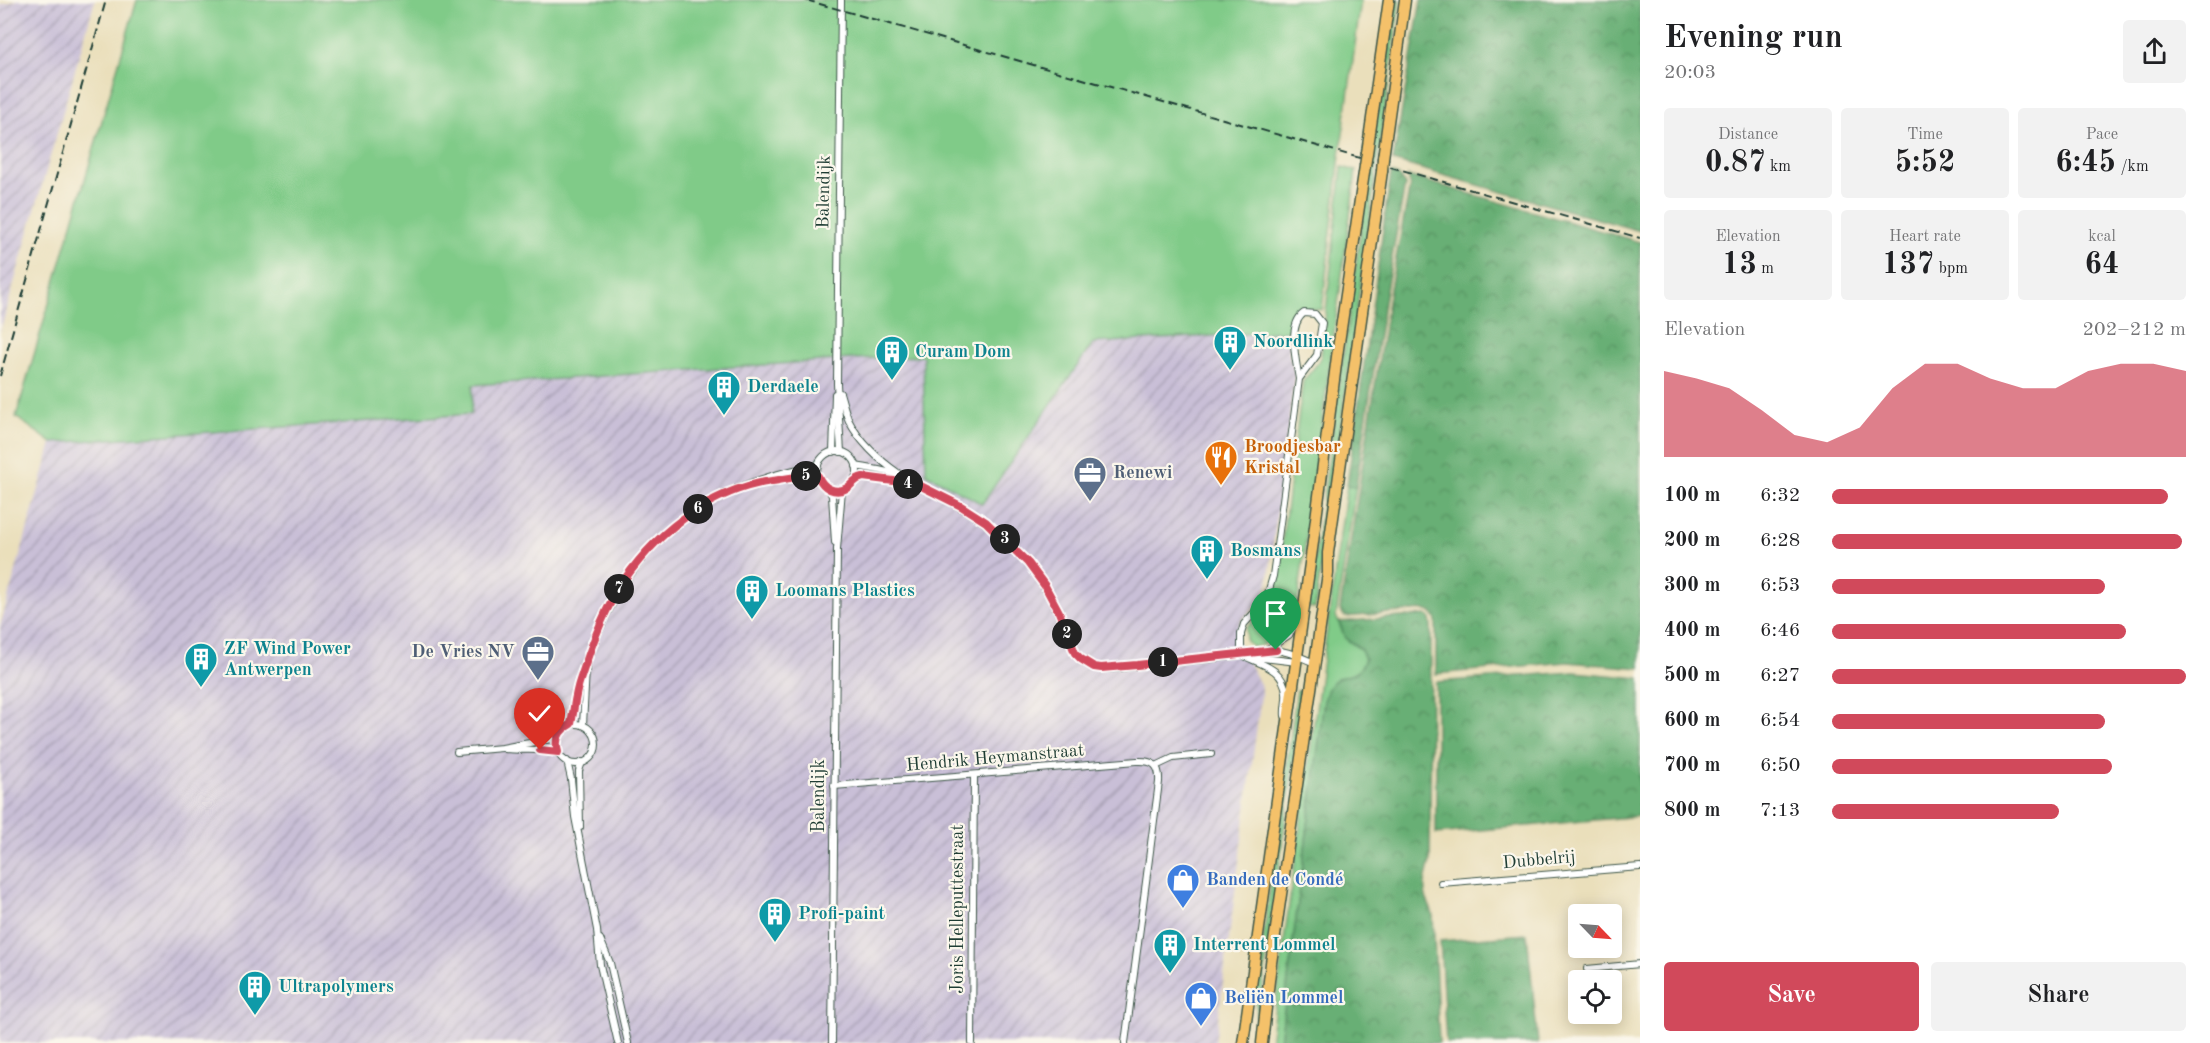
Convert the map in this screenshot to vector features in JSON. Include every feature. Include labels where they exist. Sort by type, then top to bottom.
[{"type":"highway","points":[[1243,1043],[1338,349],[1389,0]]},
{"type":"highway","points":[[1294,795],[1300,773],[1328,573],[1328,553],[1405,0]]},
{"type":"highway","points":[[1262,1043],[1270,963],[1294,795],[1297,754],[1323,570],[1328,553]]},
{"type":"street","name":"Balendijk","points":[[837,384],[841,0]]},
{"type":"street","points":[[1241,655],[1241,634],[1244,624],[1266,600],[1273,576],[1299,379],[1294,350],[1296,328],[1300,316],[1304,313],[1315,314],[1323,323],[1317,355],[1299,379]]},
{"type":"street","points":[[833,452],[834,400],[837,384]]},
{"type":"street","points":[[837,384],[841,452]]},
{"type":"street","points":[[837,384],[848,419],[855,430],[873,452],[902,477]]},
{"type":"street","points":[[833,452],[841,452],[851,457],[856,466],[855,478],[852,484],[842,490],[829,489],[820,482],[818,465],[824,456],[833,452]]},
{"type":"street","points":[[571,724],[577,690],[603,620],[616,594],[637,562],[650,548],[675,525],[700,507],[735,490],[790,470],[818,465]]},
{"type":"street","points":[[856,466],[902,477],[932,490],[974,514],[1017,551],[1045,586],[1059,612],[1075,653],[1087,663],[1101,668],[1112,668],[1241,655],[1267,650],[1288,652],[1297,658]]},
{"type":"street","points":[[755,483],[818,476]]},
{"type":"street","points":[[855,478],[872,477],[917,484]]},
{"type":"street","name":"Balendijk","points":[[829,489],[832,496],[834,537],[837,549]]},
{"type":"street","name":"Balendijk","points":[[832,1043],[837,549],[842,490]]},
{"type":"street","points":[[1267,650],[1289,635],[1306,596]]},
{"type":"street","points":[[1241,655],[1297,658],[1310,661]]},
{"type":"street","points":[[1241,655],[1270,667],[1282,680],[1286,694],[1284,709],[1286,735]]},
{"type":"street","points":[[583,725],[585,668]]},
{"type":"street","points":[[579,833],[579,771],[582,762],[592,754],[595,747],[593,734],[583,725],[571,724],[560,732],[557,738],[558,752],[567,761],[572,779],[575,817],[597,930],[600,965],[618,1043]]},
{"type":"street","points":[[457,752],[502,748],[557,738]]},
{"type":"street","points":[[502,748],[558,752]]},
{"type":"street","name":"Hendrik Heymanstraat","points":[[834,786],[1137,760],[1148,761],[1156,766],[1173,758],[1211,754]]},
{"type":"street","points":[[567,761],[582,762]]},
{"type":"street","points":[[1125,1043],[1159,782],[1156,766]]},
{"type":"street","name":"Joris Helleputtestraat","points":[[972,1043],[974,775]]},
{"type":"street","name":"Dubbelrij","points":[[1441,883],[1640,867]]},
{"type":"street","points":[[597,930],[610,963],[628,1043]]},
{"type":"street","points":[[1587,969],[1640,964]]},
{"type":"street","points":[[610,1010],[620,1008]]},
{"type":"shaded area","points":[[18,0],[95,0],[0,332],[0,5]]},
{"type":"shaded area","points":[[1292,331],[1289,353],[1295,374],[1268,584],[1262,600],[1241,621],[1237,633],[1237,640],[1262,688],[1215,1043],[0,1043],[0,626],[52,443],[471,414],[473,385],[923,356],[926,473],[982,503],[1093,343]]},
{"type":"green space","points":[[137,0],[1361,0],[1322,310],[1295,307],[1292,331],[1093,343],[982,504],[926,473],[923,356],[473,385],[471,414],[52,443],[16,417]]},
{"type":"green space","points":[[1393,0],[1400,0],[1315,609],[1308,607]]},
{"type":"green space","points":[[1421,0],[1640,0],[1640,231],[1393,161]]},
{"type":"green space","points":[[1342,167],[1356,171],[1296,613],[1289,626],[1274,640],[1253,647],[1246,641],[1246,628],[1266,608],[1276,587],[1303,381],[1321,356]]},
{"type":"green space","points":[[1391,173],[1399,176],[1405,185],[1385,296],[1356,487],[1347,485]]},
{"type":"green space","points":[[1408,176],[1640,242],[1640,668],[1567,662],[1436,674],[1436,619],[1432,613],[1424,610],[1345,617],[1340,610],[1390,289],[1410,186]]},
{"type":"green space","points":[[1347,485],[1356,487],[1336,616],[1345,638],[1362,650],[1365,659],[1355,673],[1338,678],[1324,701],[1280,1043],[1270,1043]]},
{"type":"green space","points":[[1426,615],[1430,618],[1431,626],[1430,860],[1425,888],[1433,916],[1439,1043],[1280,1043],[1324,701],[1333,682],[1353,674],[1361,667],[1365,659],[1361,650],[1345,638],[1339,622]]},
{"type":"green space","points":[[1574,672],[1640,678],[1640,816],[1436,834],[1436,682]]},
{"type":"green space","points":[[1297,691],[1303,691],[1255,1043],[1252,1043],[1257,1011],[1255,998]]},
{"type":"green space","points":[[1527,934],[1538,1043],[1446,1043],[1440,941]]},
{"type":"railway","points":[[0,376],[106,0]]},
{"type":"railway","points":[[806,0],[1640,238]]},
{"type":"place","name":"Noordlink","points":[[1230,371]]},
{"type":"place","name":"Curam Dom","points":[[892,381]]},
{"type":"place","name":"Derdaele","points":[[724,416]]},
{"type":"place","name":"Broodjesbar Kristal","points":[[1221,486]]},
{"type":"place","name":"Renewi","points":[[1090,502]]},
{"type":"place","name":"Bosmans","points":[[1207,580]]},
{"type":"place","name":"Loomans Plastics","points":[[752,620]]},
{"type":"place","name":"De Vries NV","points":[[538,681]]},
{"type":"place","name":"ZF Wind Power Antwerpen","points":[[201,688]]},
{"type":"place","name":"Banden de Condé","points":[[1183,909]]},
{"type":"place","name":"Profi-paint","points":[[775,943]]},
{"type":"place","name":"Interrent Lommel","points":[[1170,974]]},
{"type":"place","name":"Ultrapolymers","points":[[255,1016]]},
{"type":"place","name":"Beliën Lommel","points":[[1201,1027]]},
{"type":"route","points":[[540,750],[558,752],[557,738],[565,727],[571,724],[580,678],[603,620],[625,579],[660,537],[700,507],[735,490],[755,483],[802,476],[818,476],[824,486],[836,491],[848,488],[855,478],[863,477],[917,484],[974,514],[996,531],[1028,563],[1045,586],[1059,612],[1075,653],[1094,667],[1159,663],[1276,650]]}]
